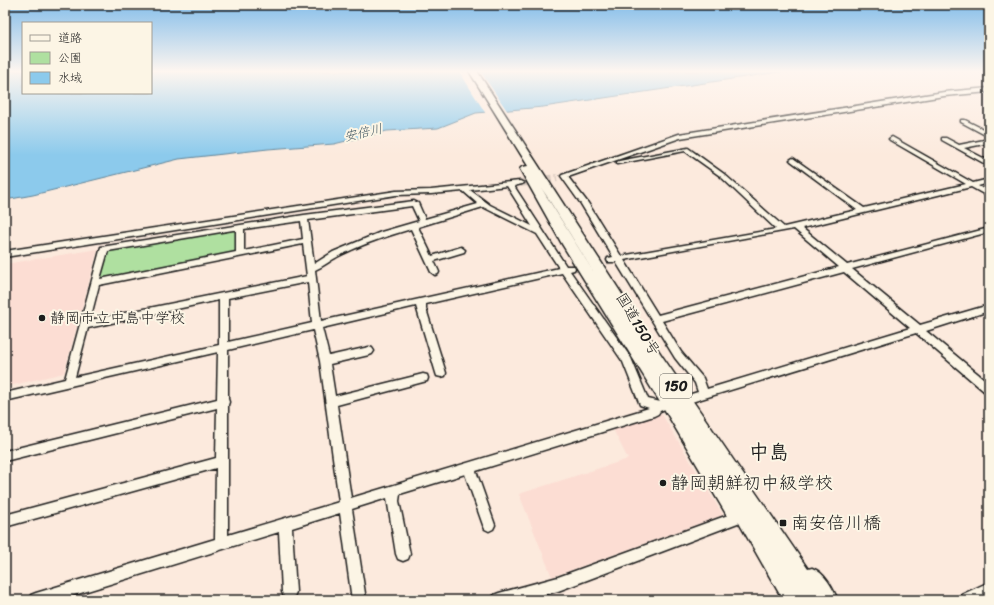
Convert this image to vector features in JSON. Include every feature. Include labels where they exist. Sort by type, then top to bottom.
[{"type":"highway","name":"国道150号","points":[[484,99],[530,166],[559,196],[579,227],[671,403],[739,517],[796,600]]},
{"type":"highway","name":"国道150号","points":[[490,99],[606,287]]},
{"type":"highway","name":"150","points":[[606,287],[796,600]]},
{"type":"highway","name":"150","points":[[606,287],[814,600]]},
{"type":"highway","name":"国道150号","points":[[671,403],[826,600]]},
{"type":"street","points":[[704,394],[699,381],[678,355],[615,259],[572,185],[561,177],[679,136],[911,99]]},
{"type":"street","points":[[963,121],[989,135]]},
{"type":"street","points":[[892,139],[989,195]]},
{"type":"street","points":[[944,139],[989,164]]},
{"type":"street","points":[[958,147],[989,141]]},
{"type":"street","points":[[592,166],[603,166],[686,149],[722,175],[782,230]]},
{"type":"street","points":[[793,160],[863,211]]},
{"type":"street","points":[[615,259],[782,230],[989,181]]},
{"type":"street","points":[[5,254],[381,196],[465,190],[520,183]]},
{"type":"street","points":[[509,184],[568,269],[627,361],[644,402],[671,403]]},
{"type":"street","points":[[465,190],[466,193],[485,204],[542,233]]},
{"type":"street","points":[[69,382],[104,249],[304,218],[414,203],[423,222]]},
{"type":"street","points":[[84,325],[224,296],[311,273],[336,254],[384,234],[485,204]]},
{"type":"street","points":[[304,218],[318,326],[325,361],[359,600]]},
{"type":"street","points":[[413,225],[435,272]]},
{"type":"street","points":[[796,227],[989,389]]},
{"type":"street","points":[[240,228],[240,254]]},
{"type":"street","points":[[655,319],[989,230]]},
{"type":"street","points":[[95,283],[307,241]]},
{"type":"street","points":[[429,260],[462,250]]},
{"type":"street","points":[[6,399],[69,382],[318,326],[421,301],[568,269]]},
{"type":"street","points":[[221,543],[224,402],[224,296]]},
{"type":"street","points":[[421,301],[421,309],[441,373]]},
{"type":"street","points":[[36,600],[654,411],[671,403],[989,308]]},
{"type":"street","points":[[325,361],[369,351]]},
{"type":"street","points":[[330,402],[423,378]]},
{"type":"street","points":[[5,456],[224,402]]},
{"type":"street","points":[[5,521],[223,460]]},
{"type":"street","points":[[470,468],[489,526]]},
{"type":"street","points":[[394,490],[393,501],[403,554]]},
{"type":"street","points":[[499,600],[558,584],[739,517]]},
{"type":"street","points":[[285,524],[289,592]]},
{"type":"street","points":[[966,600],[989,589]]},
{"type":"shaded area","name":"静岡市立中島中学校","points":[[98,249],[64,373],[5,387],[5,264]]},
{"type":"shaded area","points":[[661,413],[723,515],[552,577],[519,494],[628,459],[612,427]]},
{"type":"green space","points":[[233,229],[237,231],[237,250],[233,253],[106,278],[101,277],[108,252],[112,250]]},
{"type":"water","name":"安倍川","points":[[5,99],[595,99],[543,107],[476,113],[438,128],[387,131],[334,144],[268,149],[179,159],[33,195],[5,200]]},
{"type":"pier","points":[[477,99],[499,99],[508,112],[486,114]]},
{"type":"tunnel","points":[[520,183],[557,178]]},
{"type":"tunnel","points":[[571,268],[611,260]]},
{"type":"place","name":"静岡市立中島中学校","points":[[42,318]]},
{"type":"place","name":"静岡朝鮮初中級学校","points":[[663,483]]},
{"type":"place","name":"南安倍川橋","points":[[783,523]]},
{"type":"district","name":"中島","points":[[769,452]]}]
